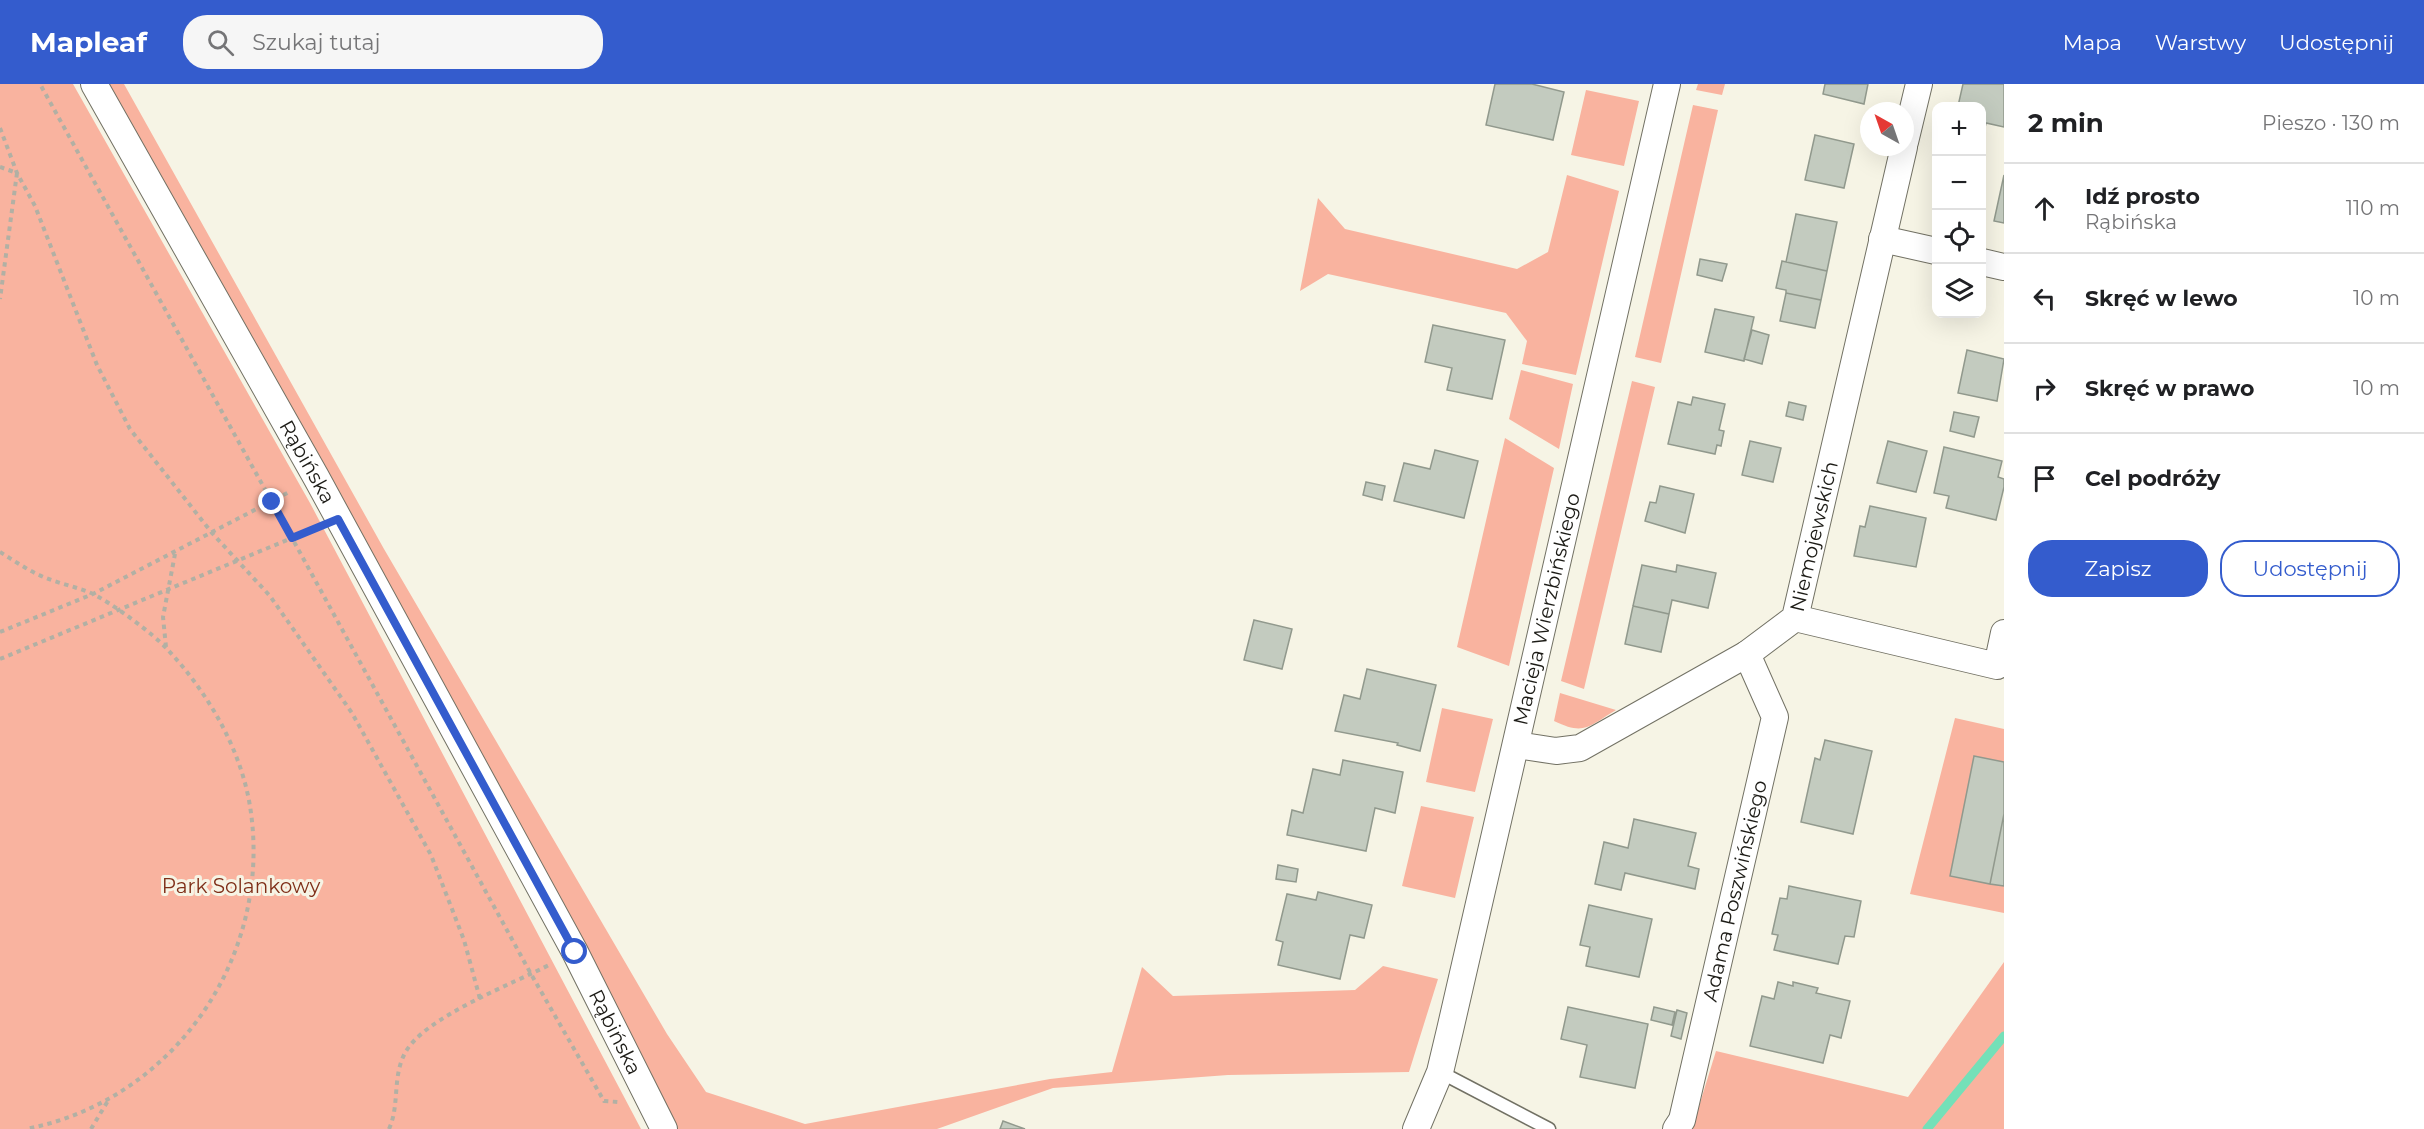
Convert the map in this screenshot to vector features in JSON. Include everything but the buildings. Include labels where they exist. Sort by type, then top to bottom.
[{"type":"street","name":"Rąbińska","points":[[94,84],[316,477],[575,952],[664,1129]]},
{"type":"street","name":"Macieja Wierzbińskiego","points":[[1416,1129],[1440,1072],[1667,84]]},
{"type":"street","points":[[1914,105],[1919,84]]},
{"type":"street","name":"Niemojewskich","points":[[1516,745],[1556,751],[1580,748],[1747,654],[1795,618],[1902,156]]},
{"type":"street","points":[[1882,238],[1932,250]]},
{"type":"street","points":[[1986,263],[2004,267]]},
{"type":"street","points":[[1795,618],[1997,666],[2004,633]]},
{"type":"street","name":"Adama Poszwińskiego","points":[[1676,1129],[1682,1120],[1775,717],[1747,654]]},
{"type":"lane","points":[[1440,1072],[1549,1129]]},
{"type":"path","points":[[40,84],[531,974],[604,1101],[653,1106]]},
{"type":"path","points":[[0,128],[17,173],[35,206],[97,365],[130,429],[212,533],[270,596],[352,713],[425,845],[464,940],[480,999]]},
{"type":"path","points":[[0,167],[17,173]]},
{"type":"path","points":[[0,299],[17,173]]},
{"type":"path","points":[[0,632],[93,594],[316,477]]},
{"type":"path","points":[[0,659],[119,612],[338,519]]},
{"type":"path","points":[[0,552],[39,575],[93,594],[166,648],[213,709],[230,740],[242,773],[251,811],[254,844],[248,907],[224,976],[210,1005],[168,1056],[144,1077],[109,1100],[46,1125],[26,1129]]},
{"type":"path","points":[[166,648],[163,617],[175,553]]},
{"type":"path","points":[[389,1129],[393,1120],[398,1072],[406,1052],[424,1030],[480,999],[575,952]]},
{"type":"path","points":[[91,1129],[109,1100]]},
{"type":"green space","name":"Park Solankowy","points":[[0,84],[73,84],[310,503],[641,1129],[0,1129]]},
{"type":"green space","points":[[105,84],[124,84],[384,549],[667,1034],[706,1092],[805,1124],[1050,1079],[1112,1072],[1142,967],[1173,996],[1355,990],[1383,966],[1438,979],[1409,1072],[1228,1075],[1053,1088],[937,1129],[673,1129]]},
{"type":"green space","points":[[1698,84],[1725,84],[1722,95],[1696,90]]},
{"type":"green space","points":[[1586,90],[1639,101],[1624,166],[1571,155]]},
{"type":"green space","points":[[1693,105],[1718,110],[1661,363],[1635,357]]},
{"type":"green space","points":[[1567,175],[1619,191],[1576,375],[1522,364],[1527,341],[1506,313],[1328,274],[1300,291],[1318,198],[1345,229],[1517,269],[1548,252]]},
{"type":"green space","points":[[1521,370],[1573,384],[1559,449],[1509,419]]},
{"type":"green space","points":[[1632,381],[1655,387],[1584,689],[1561,681]]},
{"type":"green space","points":[[1505,438],[1554,468],[1509,666],[1457,647]]},
{"type":"green space","points":[[1560,693],[1616,710],[1586,727],[1573,728],[1554,721]]},
{"type":"green space","points":[[1442,708],[1493,719],[1475,792],[1426,782]]},
{"type":"green space","points":[[1955,718],[2004,729],[2004,913],[1910,894]]},
{"type":"green space","points":[[1421,806],[1474,817],[1455,898],[1402,886]]},
{"type":"green space","points":[[2004,962],[2004,1129],[1692,1129],[1716,1051],[1908,1097]]},
{"type":"waterway","points":[[1927,1129],[2004,1036]]},
{"type":"route","points":[[272,502],[292,538],[338,519],[575,952]]}]
